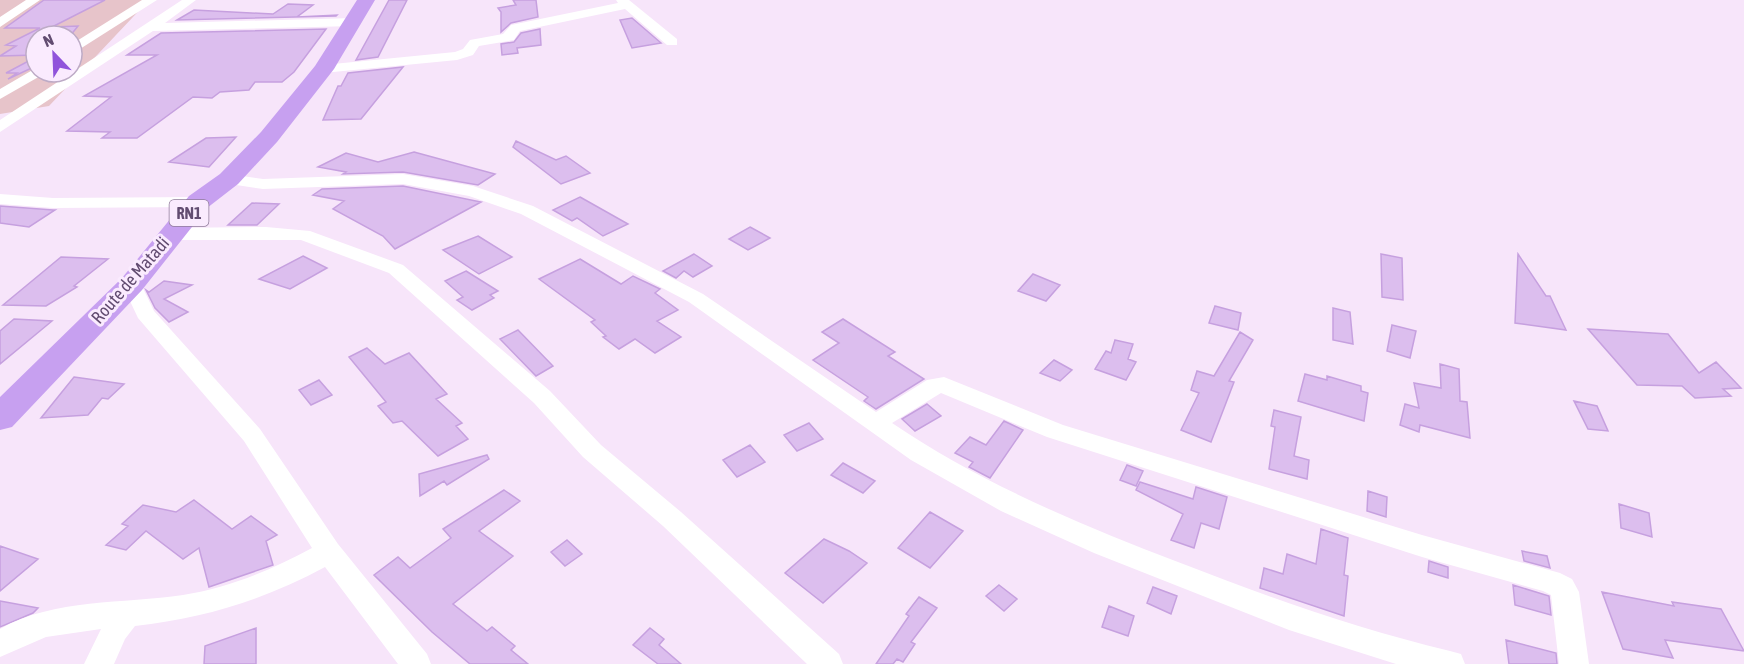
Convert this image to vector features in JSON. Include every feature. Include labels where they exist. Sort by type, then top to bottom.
[{"type":"highway","name":"Route de Matadi","points":[[0,418],[132,284],[169,234],[198,202],[229,179],[269,137],[323,69],[360,11]]},
{"type":"street","points":[[0,23],[34,0]]},
{"type":"street","points":[[84,42],[152,0]]},
{"type":"street","points":[[0,127],[190,0]]},
{"type":"street","points":[[323,69],[456,56],[468,52],[475,43],[509,37],[511,31],[516,28],[625,3],[672,42]]},
{"type":"street","points":[[150,27],[360,11]]},
{"type":"street","points":[[0,95],[24,80]]},
{"type":"street","points":[[229,179],[263,184],[329,179],[403,179],[472,191],[527,210],[696,298],[875,423],[921,453],[1010,504],[1093,541],[1289,618],[1376,646],[1450,664]]},
{"type":"street","points":[[0,199],[53,203],[198,202]]},
{"type":"street","points":[[169,234],[303,235],[396,269],[439,304],[507,369],[542,397],[592,451],[672,519],[828,664]]},
{"type":"street","points":[[132,284],[145,314],[252,435],[329,552],[414,663]]},
{"type":"street","points":[[875,423],[935,385],[944,385],[1055,432],[1422,546],[1550,581],[1562,587],[1565,592],[1574,664]]},
{"type":"street","points":[[0,644],[20,632],[62,620],[127,614],[214,601],[293,572],[329,552]]},
{"type":"street","points":[[99,664],[114,631],[127,614]]},
{"type":"shaded area","points":[[0,0],[149,0],[84,69],[84,24],[24,24],[24,84],[70,84],[49,106],[0,114]]},
{"type":"building","points":[[44,0],[105,0],[58,24],[24,24],[24,28],[5,28]]},
{"type":"building","points":[[389,0],[407,0],[378,57],[356,60]]},
{"type":"building","points":[[513,0],[536,0],[538,17],[511,23],[501,32],[501,12],[498,8],[516,5]]},
{"type":"building","points":[[288,4],[313,5],[297,17],[177,20],[194,10],[273,14]]},
{"type":"building","points":[[632,18],[661,43],[632,48],[620,20]]},
{"type":"building","points":[[326,29],[294,72],[282,82],[255,82],[249,90],[220,92],[212,98],[193,97],[137,138],[102,138],[110,132],[67,131],[111,97],[84,96],[157,55],[127,55],[161,33]]},
{"type":"building","points":[[540,29],[541,45],[517,48],[518,53],[502,55],[501,44],[514,42],[521,33]]},
{"type":"building","points":[[24,36],[24,55],[0,56],[16,46],[6,45]]},
{"type":"building","points":[[24,63],[24,72],[8,79],[17,73],[6,73]]},
{"type":"building","points":[[403,67],[361,119],[323,120],[338,86],[341,86],[348,73]]},
{"type":"building","points":[[236,137],[209,167],[169,162],[206,138]]},
{"type":"building","points":[[516,141],[556,160],[566,156],[590,173],[561,184],[513,147]]},
{"type":"building","points":[[414,152],[495,174],[478,185],[403,172],[343,174],[346,172],[318,167],[346,153],[378,162]]},
{"type":"building","points":[[403,186],[481,202],[395,249],[383,236],[333,209],[344,201],[313,195],[322,189]]},
{"type":"building","points":[[580,197],[628,224],[603,236],[577,218],[572,221],[553,210]]},
{"type":"building","points":[[252,203],[279,204],[257,225],[228,225]]},
{"type":"building","points":[[0,206],[55,210],[29,227],[0,223]]},
{"type":"building","points":[[750,227],[770,238],[748,250],[729,239]]},
{"type":"building","points":[[478,236],[512,257],[479,274],[443,250]]},
{"type":"building","points":[[694,254],[712,266],[693,277],[684,271],[676,278],[663,271]]},
{"type":"building","points":[[1381,254],[1402,258],[1403,300],[1382,297]]},
{"type":"building","points":[[1518,254],[1546,296],[1550,296],[1566,330],[1515,323]]},
{"type":"building","points":[[303,256],[327,268],[290,289],[259,279]]},
{"type":"building","points":[[61,257],[108,259],[74,286],[77,287],[46,306],[3,305]]},
{"type":"building","points":[[580,259],[621,284],[633,276],[660,289],[655,293],[678,310],[657,321],[681,337],[655,353],[635,339],[619,349],[603,337],[606,336],[591,322],[595,320],[539,279]]},
{"type":"building","points":[[466,271],[498,291],[490,295],[494,298],[472,310],[457,300],[463,297],[445,281]]},
{"type":"building","points":[[1033,274],[1060,285],[1046,301],[1018,291]]},
{"type":"building","points":[[164,281],[192,285],[164,299],[188,312],[169,322],[155,308],[146,290],[149,292]]},
{"type":"building","points":[[1215,306],[1241,313],[1238,330],[1209,323]]},
{"type":"building","points":[[1333,308],[1350,312],[1353,344],[1333,340]]},
{"type":"building","points":[[14,319],[52,321],[0,364],[0,331]]},
{"type":"building","points":[[843,319],[895,352],[888,356],[924,379],[876,409],[864,401],[868,397],[813,360],[839,343],[822,332]]},
{"type":"building","points":[[1392,325],[1416,331],[1410,358],[1387,351]]},
{"type":"building","points":[[1588,329],[1668,334],[1699,373],[1716,362],[1741,388],[1723,389],[1731,396],[1695,398],[1682,386],[1637,385]]},
{"type":"building","points":[[518,330],[553,366],[536,376],[500,339]]},
{"type":"building","points":[[1240,332],[1253,340],[1229,381],[1234,382],[1211,442],[1181,430],[1199,393],[1191,390],[1197,371],[1214,376]]},
{"type":"building","points":[[1115,340],[1133,344],[1128,359],[1136,362],[1126,380],[1095,369],[1106,351],[1111,353]]},
{"type":"building","points":[[367,348],[385,364],[409,353],[447,394],[436,399],[462,423],[456,426],[468,439],[438,456],[402,421],[393,423],[378,406],[386,402],[349,357]]},
{"type":"building","points":[[1054,360],[1072,370],[1060,381],[1040,373]]},
{"type":"building","points":[[1440,364],[1459,369],[1460,401],[1467,402],[1470,438],[1420,425],[1419,432],[1400,425],[1405,404],[1419,408],[1414,383],[1441,388]]},
{"type":"building","points":[[1305,374],[1327,380],[1327,376],[1361,386],[1361,391],[1368,393],[1364,421],[1298,401]]},
{"type":"building","points":[[74,377],[124,384],[108,399],[102,398],[88,415],[41,418]]},
{"type":"building","points":[[319,380],[332,395],[311,405],[299,390]]},
{"type":"building","points":[[1574,401],[1597,406],[1608,431],[1588,429]]},
{"type":"building","points":[[927,404],[941,416],[915,431],[902,419]]},
{"type":"building","points":[[1274,410],[1301,417],[1294,456],[1309,460],[1307,479],[1269,469],[1275,427],[1271,426]]},
{"type":"building","points":[[1004,421],[1023,430],[990,478],[969,467],[973,462],[955,453],[970,437],[986,445]]},
{"type":"building","points":[[809,423],[823,439],[797,451],[784,435]]},
{"type":"building","points":[[750,445],[765,462],[737,477],[723,460]]},
{"type":"building","points":[[487,455],[489,459],[447,485],[444,481],[420,496],[419,474]]},
{"type":"building","points":[[843,463],[875,481],[863,493],[831,475]]},
{"type":"building","points":[[1127,465],[1143,471],[1136,486],[1120,480]]},
{"type":"building","points":[[1140,482],[1193,499],[1196,487],[1227,497],[1219,529],[1201,523],[1194,548],[1171,540],[1183,514],[1136,490]]},
{"type":"building","points":[[504,490],[520,501],[479,531],[513,556],[453,604],[487,631],[492,627],[515,646],[511,650],[528,664],[470,664],[432,632],[374,575],[398,557],[410,568],[451,538],[443,529]]},
{"type":"building","points":[[1368,491],[1387,497],[1386,517],[1367,511]]},
{"type":"building","points":[[194,500],[232,529],[251,516],[277,535],[266,541],[273,565],[209,587],[199,548],[183,559],[146,531],[126,550],[106,545],[128,526],[122,524],[143,505],[176,512]]},
{"type":"building","points":[[1619,504],[1649,513],[1652,537],[1621,528]]},
{"type":"building","points":[[930,512],[963,531],[930,568],[898,548]]},
{"type":"building","points":[[1321,529],[1348,538],[1344,575],[1348,576],[1344,616],[1260,588],[1264,568],[1283,574],[1287,554],[1316,564]]},
{"type":"building","points":[[824,539],[867,563],[823,603],[785,573]]},
{"type":"building","points":[[567,540],[582,554],[565,566],[551,552]]},
{"type":"building","points":[[0,546],[38,559],[0,591]]},
{"type":"building","points":[[1522,551],[1547,556],[1550,568],[1524,561]]},
{"type":"building","points":[[1429,561],[1448,567],[1448,578],[1428,572]]},
{"type":"building","points":[[999,585],[1017,599],[1004,611],[986,596]]},
{"type":"building","points":[[1513,585],[1549,596],[1551,615],[1515,605]]},
{"type":"building","points":[[1153,587],[1177,596],[1171,614],[1147,603]]},
{"type":"building","points":[[1602,592],[1674,606],[1672,602],[1721,609],[1744,651],[1665,640],[1673,658],[1623,649]]},
{"type":"building","points":[[919,597],[937,608],[911,642],[915,644],[903,662],[897,659],[893,664],[876,664],[909,616],[906,614]]},
{"type":"building","points":[[0,601],[38,608],[33,613],[0,627]]},
{"type":"building","points":[[1109,606],[1134,616],[1128,636],[1102,627]]},
{"type":"building","points":[[256,628],[256,664],[204,664],[205,646]]},
{"type":"building","points":[[650,628],[664,639],[659,645],[681,664],[658,664],[633,645]]},
{"type":"building","points":[[1506,640],[1556,653],[1557,664],[1509,664]]}]
